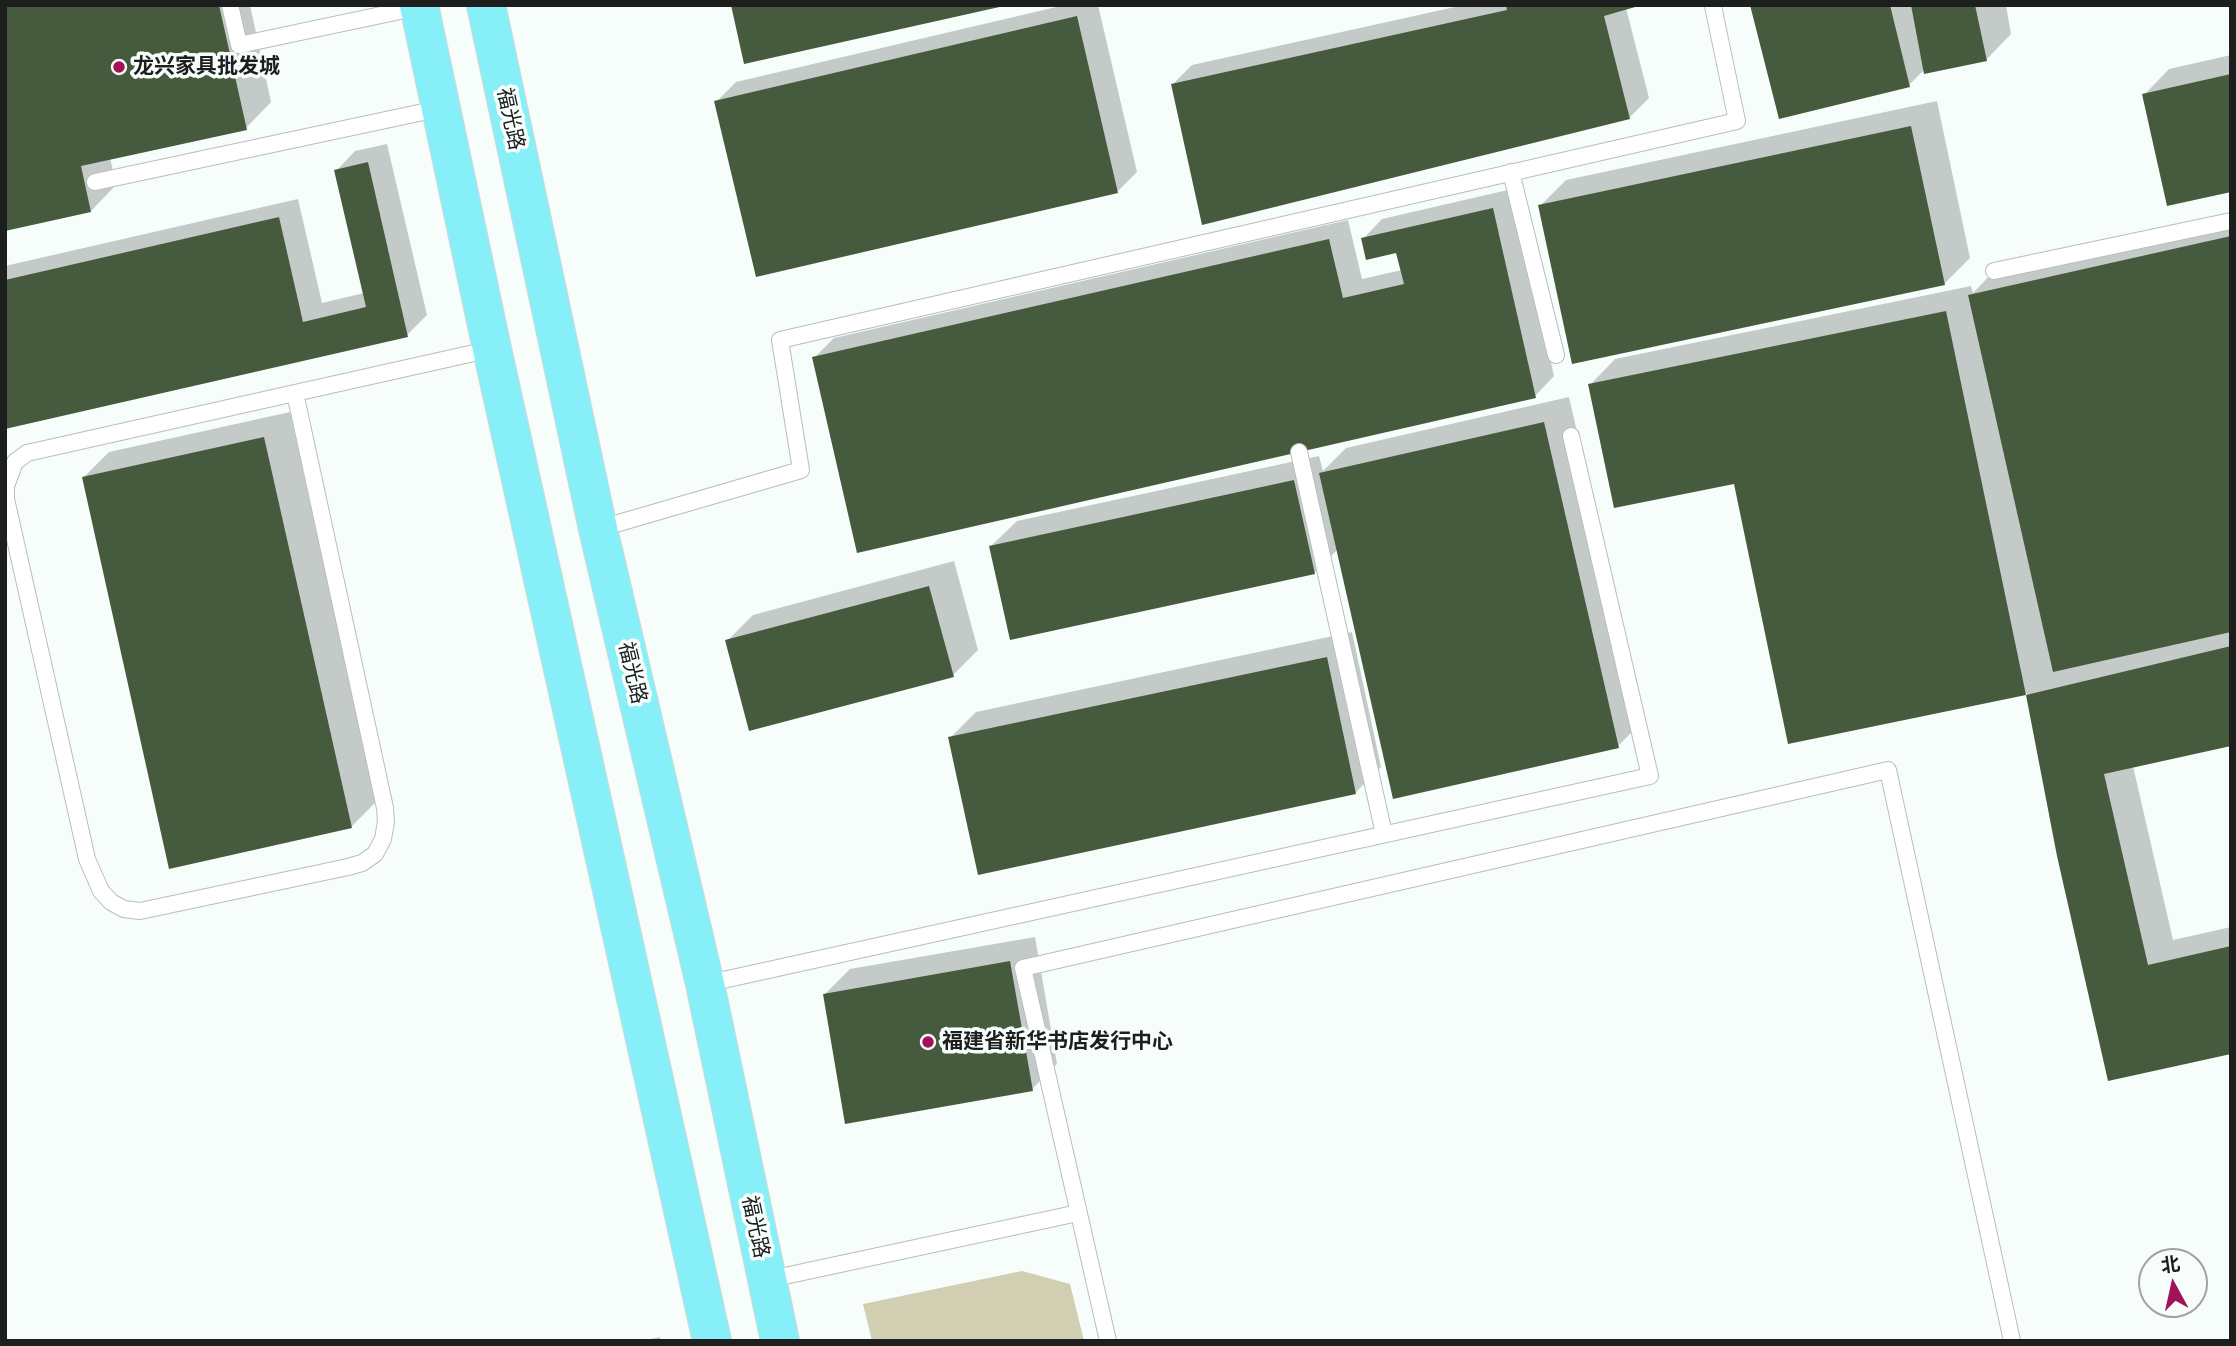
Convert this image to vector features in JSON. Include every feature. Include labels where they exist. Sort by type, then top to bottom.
[{"type":"main road","name":"福光路","points":[[486,5],[598,529],[705,984],[780,1341]]},
{"type":"main road","points":[[419,6],[492,349],[712,1341]]},
{"type":"lane","points":[[230,5],[239,45],[419,6]]},
{"type":"lane","points":[[598,529],[801,470],[780,340],[1737,121],[1713,6]]},
{"type":"lane","points":[[95,182],[442,108]]},
{"type":"lane","points":[[1511,172],[1556,355]]},
{"type":"lane","points":[[1994,271],[2231,221]]},
{"type":"lane","points":[[295,393],[385,808],[383,839],[375,854],[362,863],[348,867],[140,911],[124,909],[111,902],[101,891],[87,859],[6,499],[9,473],[15,462],[27,453],[295,393],[492,349]]},
{"type":"lane","points":[[705,984],[1650,776],[1572,436]]},
{"type":"lane","points":[[1299,452],[1384,834]]},
{"type":"lane","points":[[1108,1341],[1023,968],[1888,770],[2012,1341]]},
{"type":"lane","points":[[766,1280],[1078,1213]]},
{"type":"shaded area","points":[[1022,1271],[1070,1284],[1084,1341],[872,1341],[863,1304]]},
{"type":"building","name":"龙兴家具批发城","points":[[5,5],[219,5],[247,130],[81,166],[91,212],[5,231]]},
{"type":"building","points":[[731,5],[1003,5],[1004,6],[744,64]]},
{"type":"building","points":[[1506,5],[1642,5],[1604,16],[1630,119],[1202,225],[1171,84],[1507,10]]},
{"type":"building","points":[[1750,5],[1890,5],[1910,87],[1779,119]]},
{"type":"building","points":[[1911,5],[1975,5],[1987,61],[1924,74]]},
{"type":"building","points":[[1077,16],[1118,193],[756,277],[714,101]]},
{"type":"building","points":[[2231,74],[2231,192],[2167,206],[2142,94]]},
{"type":"building","points":[[1911,126],[1945,285],[1572,364],[1538,205]]},
{"type":"building","points":[[368,162],[408,337],[5,429],[5,280],[279,217],[303,322],[366,307],[334,170]]},
{"type":"building","points":[[1493,208],[1536,398],[857,553],[812,357],[1329,239],[1343,298],[1404,284],[1396,253],[1366,260],[1361,238]]},
{"type":"building","points":[[2231,236],[2231,632],[2053,672],[1968,295]]},
{"type":"building","points":[[1946,311],[2026,695],[1788,744],[1734,484],[1614,508],[1588,384]]},
{"type":"building","points":[[1544,422],[1619,748],[1393,799],[1319,473]]},
{"type":"building","points":[[264,437],[352,828],[169,869],[82,477]]},
{"type":"building","points":[[1294,480],[1315,574],[1010,640],[989,546]]},
{"type":"building","points":[[929,586],[954,677],[749,731],[725,640]]},
{"type":"building","points":[[2231,646],[2231,746],[2104,774],[2148,965],[2231,946],[2231,1054],[2108,1081],[2057,856],[2026,695]]},
{"type":"building","points":[[1327,657],[1356,794],[978,875],[948,737]]},
{"type":"building","name":"福建省新华书店发行中心","points":[[1010,961],[1033,1091],[845,1124],[823,994]]},
{"type":"place","name":"龙兴家具批发城","points":[[119,67]]},
{"type":"place","name":"福建省新华书店发行中心","points":[[928,1042]]}]
